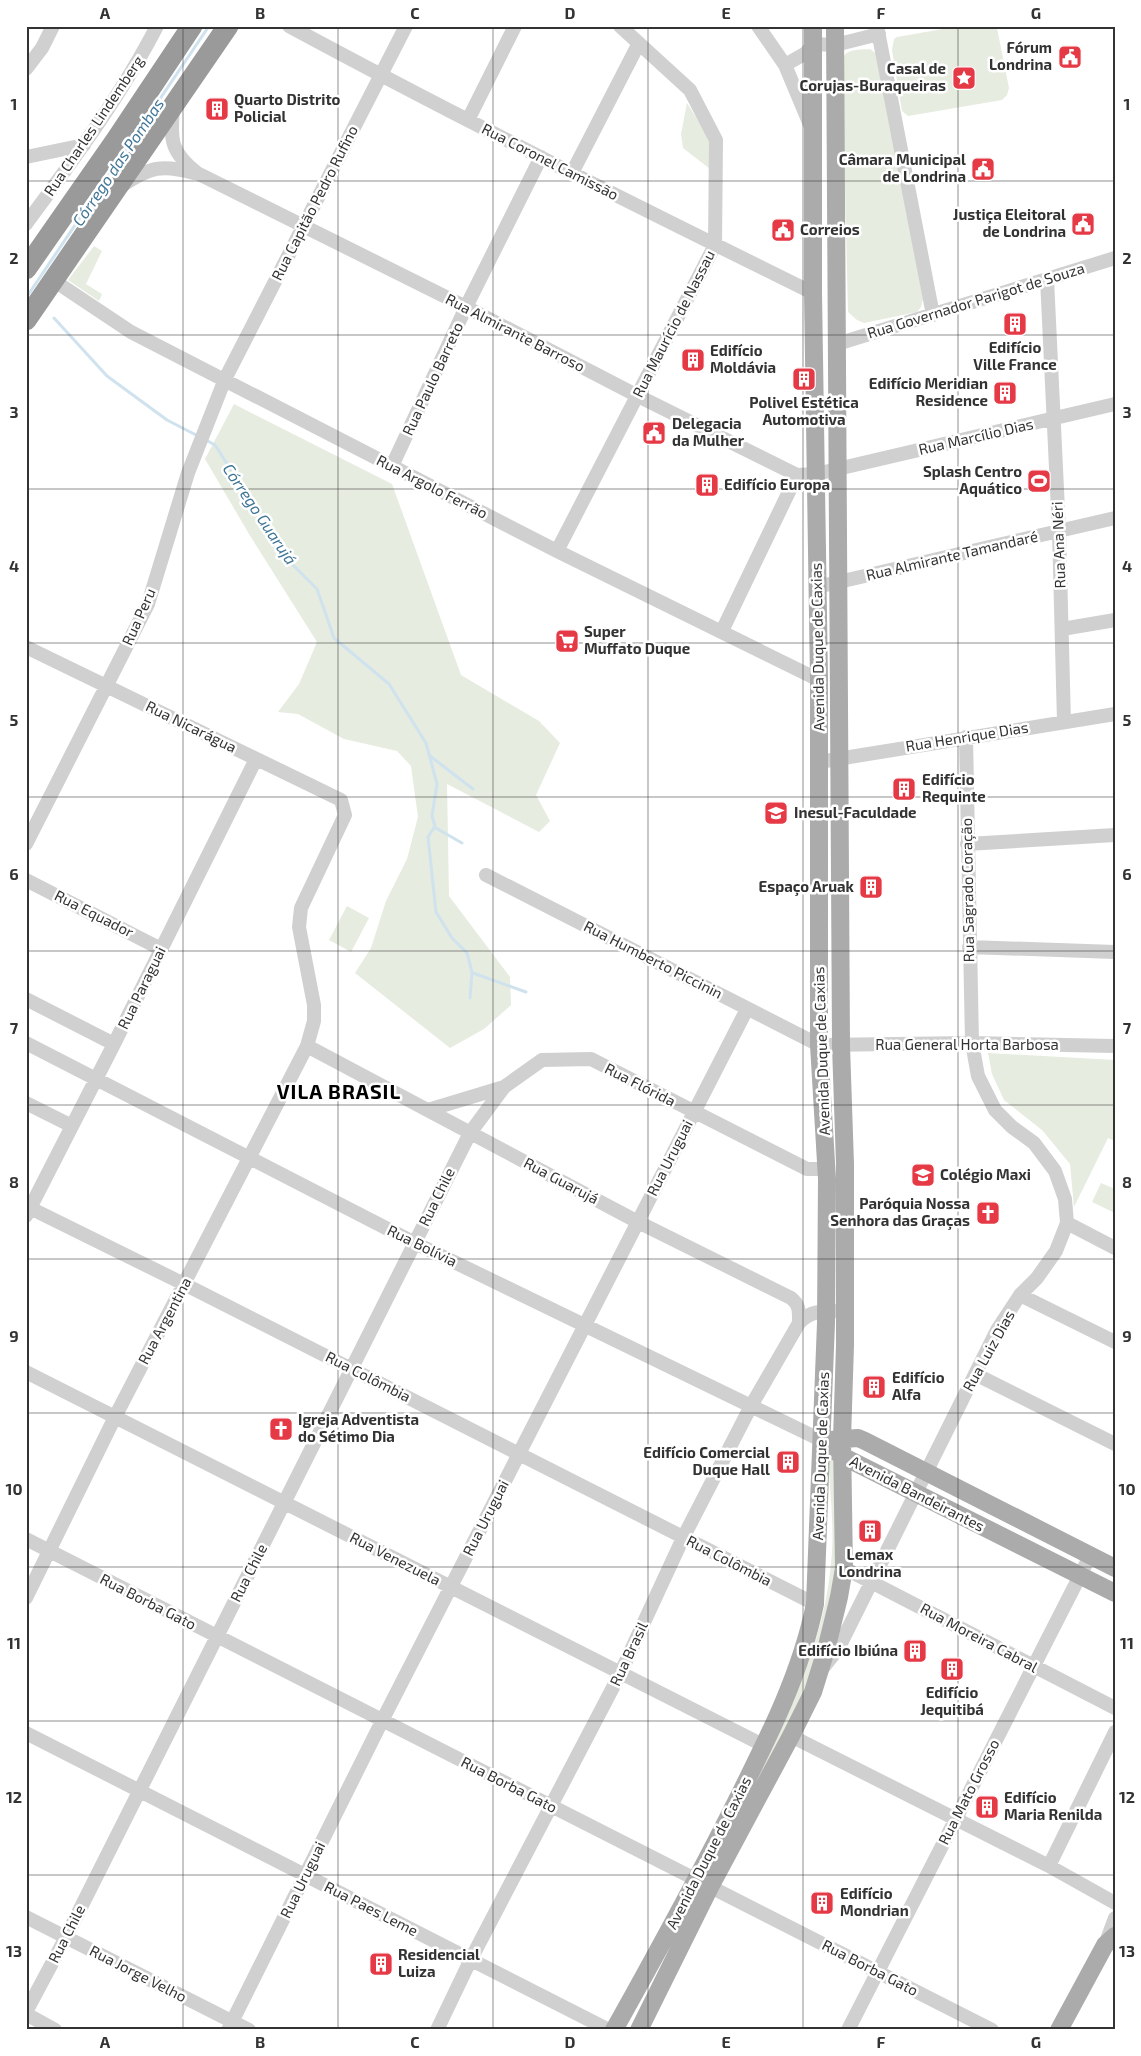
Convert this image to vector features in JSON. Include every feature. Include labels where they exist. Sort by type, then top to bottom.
[{"type":"highway","points":[[26,269],[116,140],[192,26]]},
{"type":"highway","points":[[26,320],[173,109],[228,26]]},
{"type":"main road","name":"Avenida Duque de Caxias","points":[[639,2030],[774,1727],[806,1640],[815,1604],[826,1312],[827,1172],[819,1045],[819,680],[813,293],[813,26]]},
{"type":"main road","name":"Avenida Duque de Caxias","points":[[614,2030],[792,1736],[820,1671],[839,1597],[844,1568],[842,1438],[845,1312],[845,1171],[841,1046],[841,758],[836,469],[835,26]]},
{"type":"main road","points":[[813,267],[837,268]]},
{"type":"main road","points":[[815,416],[837,416]]},
{"type":"main road","points":[[818,624],[832,630],[836,636],[839,654]]},
{"type":"main road","points":[[819,861],[825,889],[827,913],[830,917],[841,920]]},
{"type":"main road","points":[[827,1172],[836,1161],[845,1171]]},
{"type":"main road","name":"Avenida Bandeirantes","points":[[822,1441],[842,1438],[858,1438],[865,1441],[1115,1568]]},
{"type":"main road","name":"Avenida Bandeirantes","points":[[822,1441],[842,1456],[1115,1593]]},
{"type":"main road","points":[[1059,2030],[1110,1940]]},
{"type":"street","points":[[26,69],[42,48],[53,26]]},
{"type":"street","name":"Rua Charles Lindemberg","points":[[26,224],[84,145],[140,58],[158,26]]},
{"type":"street","name":"Rua Coronel Camissão","points":[[289,26],[380,76],[813,293]]},
{"type":"street","name":"Rua Capitão Pedro Rufino","points":[[225,379],[406,26]]},
{"type":"street","points":[[468,120],[515,26]]},
{"type":"street","name":"Rua Maurício de Nassau","points":[[557,551],[715,244],[716,140],[690,90],[620,26]]},
{"type":"street","points":[[758,26],[785,65],[813,132]]},
{"type":"street","points":[[785,65],[806,53],[813,44],[834,44],[878,30],[933,315]]},
{"type":"street","points":[[572,173],[639,43]]},
{"type":"street","name":"Rua Almirante Barroso","points":[[173,109],[171,131],[173,145],[177,155],[197,173]]},
{"type":"street","points":[[26,157],[84,145]]},
{"type":"street","name":"Rua Paulo Barreto","points":[[392,466],[466,307],[541,158]]},
{"type":"street","name":"Rua Almirante Barroso","points":[[117,189],[139,174],[156,168],[174,168],[197,173],[797,475],[816,474],[836,469]]},
{"type":"street","name":"Rua Governador Parigot de Souza","points":[[837,344],[1115,258]]},
{"type":"street","name":"Rua Ana Néri","points":[[1047,279],[1052,419],[1059,531],[1064,722]]},
{"type":"street","name":"Rua Argolo Ferrão","points":[[53,280],[131,332],[557,551],[819,680]]},
{"type":"street","name":"Rua Peru","points":[[26,844],[148,604],[188,473],[225,379]]},
{"type":"street","name":"Rua Marcílio Dias","points":[[836,469],[1115,404]]},
{"type":"street","points":[[722,631],[797,475]]},
{"type":"street","name":"Rua Almirante Tamandaré","points":[[818,587],[1115,518]]},
{"type":"street","points":[[1062,629],[1115,620]]},
{"type":"street","name":"Rua Nicarágua","points":[[27,649],[341,800],[345,815]]},
{"type":"street","name":"Rua Henrique Dias","points":[[819,762],[1115,714]]},
{"type":"street","name":"Rua Sagrado Coração","points":[[966,737],[972,1043]]},
{"type":"street","name":"Rua Paraguai","points":[[28,1210],[114,1044],[256,759]]},
{"type":"street","name":"Rua Argentina","points":[[26,1598],[115,1417],[307,1046],[314,1022],[314,1005],[299,928],[300,908],[345,815]]},
{"type":"street","points":[[967,844],[1115,836]]},
{"type":"street","name":"Rua Humberto Piccinin","points":[[486,875],[819,1045]]},
{"type":"street","name":"Rua Equador","points":[[26,880],[161,949]]},
{"type":"street","points":[[969,947],[1115,952]]},
{"type":"street","points":[[26,999],[114,1044]]},
{"type":"street","name":"Rua Uruguai","points":[[230,2026],[382,1721],[747,1008]]},
{"type":"street","name":"Rua General Horta Barbosa","points":[[819,1045],[972,1043],[1115,1046]]},
{"type":"street","name":"Rua Luiz Dias","points":[[820,1671],[838,1648],[997,1330],[1020,1295],[1037,1278],[1056,1251],[1067,1223],[1065,1199],[1055,1171],[1034,1143],[1012,1127],[995,1110],[978,1076],[972,1043]]},
{"type":"street","name":"Rua Bolívia","points":[[26,1044],[415,1243],[585,1324],[822,1441]]},
{"type":"street","name":"Rua Guarujá","points":[[307,1046],[638,1222],[791,1298],[797,1303],[799,1308],[799,1323]]},
{"type":"street","name":"Rua Flórida","points":[[470,1133],[504,1087],[542,1060],[590,1059],[807,1169],[820,1169],[827,1172]]},
{"type":"street","points":[[428,1110],[504,1087]]},
{"type":"street","points":[[26,1103],[72,1126]]},
{"type":"street","name":"Rua Chile","points":[[26,2013],[470,1133]]},
{"type":"street","name":"Rua Colômbia","points":[[28,1210],[184,1284],[815,1604]]},
{"type":"street","points":[[1067,1223],[1115,1248]]},
{"type":"street","points":[[1020,1295],[1115,1342]]},
{"type":"street","points":[[799,1323],[811,1313],[845,1312]]},
{"type":"street","name":"Rua Brasil","points":[[437,2030],[471,1960],[620,1674],[683,1538],[751,1406],[799,1323]]},
{"type":"street","name":"Rua Venezuela","points":[[26,1372],[765,1746]]},
{"type":"street","points":[[975,1374],[1115,1444]]},
{"type":"street","name":"Rua Borba Gato","points":[[26,1539],[992,2030]]},
{"type":"street","name":"Rua Mato Grosso","points":[[848,2030],[1090,1556]]},
{"type":"street","name":"Rua Moreira Cabral","points":[[844,1568],[1115,1708]]},
{"type":"street","points":[[1049,1866],[1115,1732]]},
{"type":"street","name":"Rua Paes Leme","points":[[26,1733],[609,2030]]},
{"type":"street","points":[[792,1736],[1049,1866],[1115,1903]]},
{"type":"street","name":"Rua Jorge Velho","points":[[26,1917],[230,2026],[249,2030]]},
{"type":"street","points":[[1110,1940],[1115,1918]]},
{"type":"street","points":[[26,2013],[55,2030]]},
{"type":"shaded area","points":[[960,26],[997,28],[1009,88],[1007,95],[1002,100],[908,116],[902,111],[892,50],[894,39]]},
{"type":"shaded area","points":[[870,49],[878,55],[923,299],[921,307],[917,312],[864,323],[848,312],[842,61],[843,57],[849,52]]},
{"type":"shaded area","points":[[687,103],[711,141],[710,169],[683,148],[681,134]]},
{"type":"shaded area","points":[[94,246],[102,251],[86,284],[102,294],[99,301],[68,280]]},
{"type":"shaded area","points":[[234,404],[392,484],[461,675],[539,721],[560,743],[536,795],[550,821],[539,832],[447,784],[449,896],[510,977],[511,1005],[484,1029],[450,1048],[355,973],[371,948],[386,901],[407,859],[418,817],[411,766],[397,751],[344,739],[298,714],[278,712],[299,684],[317,642],[249,534],[205,459]]},
{"type":"shaded area","points":[[347,906],[369,918],[351,952],[329,940]]},
{"type":"shaded area","points":[[988,1053],[1115,1060],[1115,1141],[1108,1138],[1074,1207],[1070,1164],[1042,1130],[1004,1100],[992,1074]]},
{"type":"shaded area","points":[[1101,1183],[1115,1189],[1115,1213],[1092,1202]]},
{"type":"shaded area","points":[[828,1450],[840,1458],[839,1577],[804,1698],[709,1868],[787,1716],[817,1636],[827,1595],[832,1552]]},
{"type":"waterway","name":"Córrego das Pombas","points":[[26,298],[209,26]]},
{"type":"waterway","name":"Córrego Guarujá","points":[[54,318],[107,376],[167,420],[198,436]]},
{"type":"waterway","name":"Córrego Guarujá","points":[[206,440],[215,445],[290,562],[317,589],[334,638],[389,684],[426,743],[437,784],[432,816],[435,826],[428,837],[436,912],[452,938],[467,953],[472,972],[470,998]]},
{"type":"waterway","points":[[430,756],[473,789]]},
{"type":"waterway","points":[[434,827],[462,843]]},
{"type":"waterway","points":[[473,973],[526,992]]},
{"type":"place","name":"Fórum Londrina","points":[[1070,57]]},
{"type":"place","name":"Casal de Corujas-Buraqueiras","points":[[964,78]]},
{"type":"place","name":"Quarto Distrito Policial","points":[[217,109]]},
{"type":"place","name":"Câmara Municipal de Londrina","points":[[983,169]]},
{"type":"place","name":"Justiça Eleitoral de Londrina","points":[[1083,224]]},
{"type":"place","name":"Correios","points":[[783,230]]},
{"type":"place","name":"Edifício Ville France","points":[[1015,324]]},
{"type":"place","name":"Edifício Moldávia","points":[[693,360]]},
{"type":"place","name":"Polivel Estética Automotiva","points":[[804,379]]},
{"type":"place","name":"Edifício Meridian Residence","points":[[1005,393]]},
{"type":"place","name":"Delegacia da Mulher","points":[[654,433]]},
{"type":"place","name":"Splash Centro Aquático","points":[[1039,481]]},
{"type":"place","name":"Edifício Europa","points":[[707,485]]},
{"type":"place","name":"Super Muffato Duque","points":[[567,641]]},
{"type":"place","name":"Edifício Requinte","points":[[904,789]]},
{"type":"place","name":"Inesul-Faculdade","points":[[776,813]]},
{"type":"place","name":"Espaço Aruak","points":[[871,887]]},
{"type":"place","name":"Colégio Maxi","points":[[923,1175]]},
{"type":"place","name":"Paróquia Nossa Senhora das Graças","points":[[988,1213]]},
{"type":"place","name":"Edifício Alfa","points":[[874,1387]]},
{"type":"place","name":"Igreja Adventista do Sétimo Dia","points":[[281,1429]]},
{"type":"place","name":"Edifício Comercial Duque Hall","points":[[788,1462]]},
{"type":"place","name":"Lemax Londrina","points":[[870,1531]]},
{"type":"place","name":"Edifício Ibiúna","points":[[915,1651]]},
{"type":"place","name":"Edifício Jequitibá","points":[[952,1669]]},
{"type":"place","name":"Edifício Maria Renilda","points":[[987,1807]]},
{"type":"place","name":"Edifício Mondrian","points":[[822,1903]]},
{"type":"place","name":"Residencial Luiza","points":[[381,1964]]},
{"type":"district","name":"VILA BRASIL","points":[[339,1092]]}]
